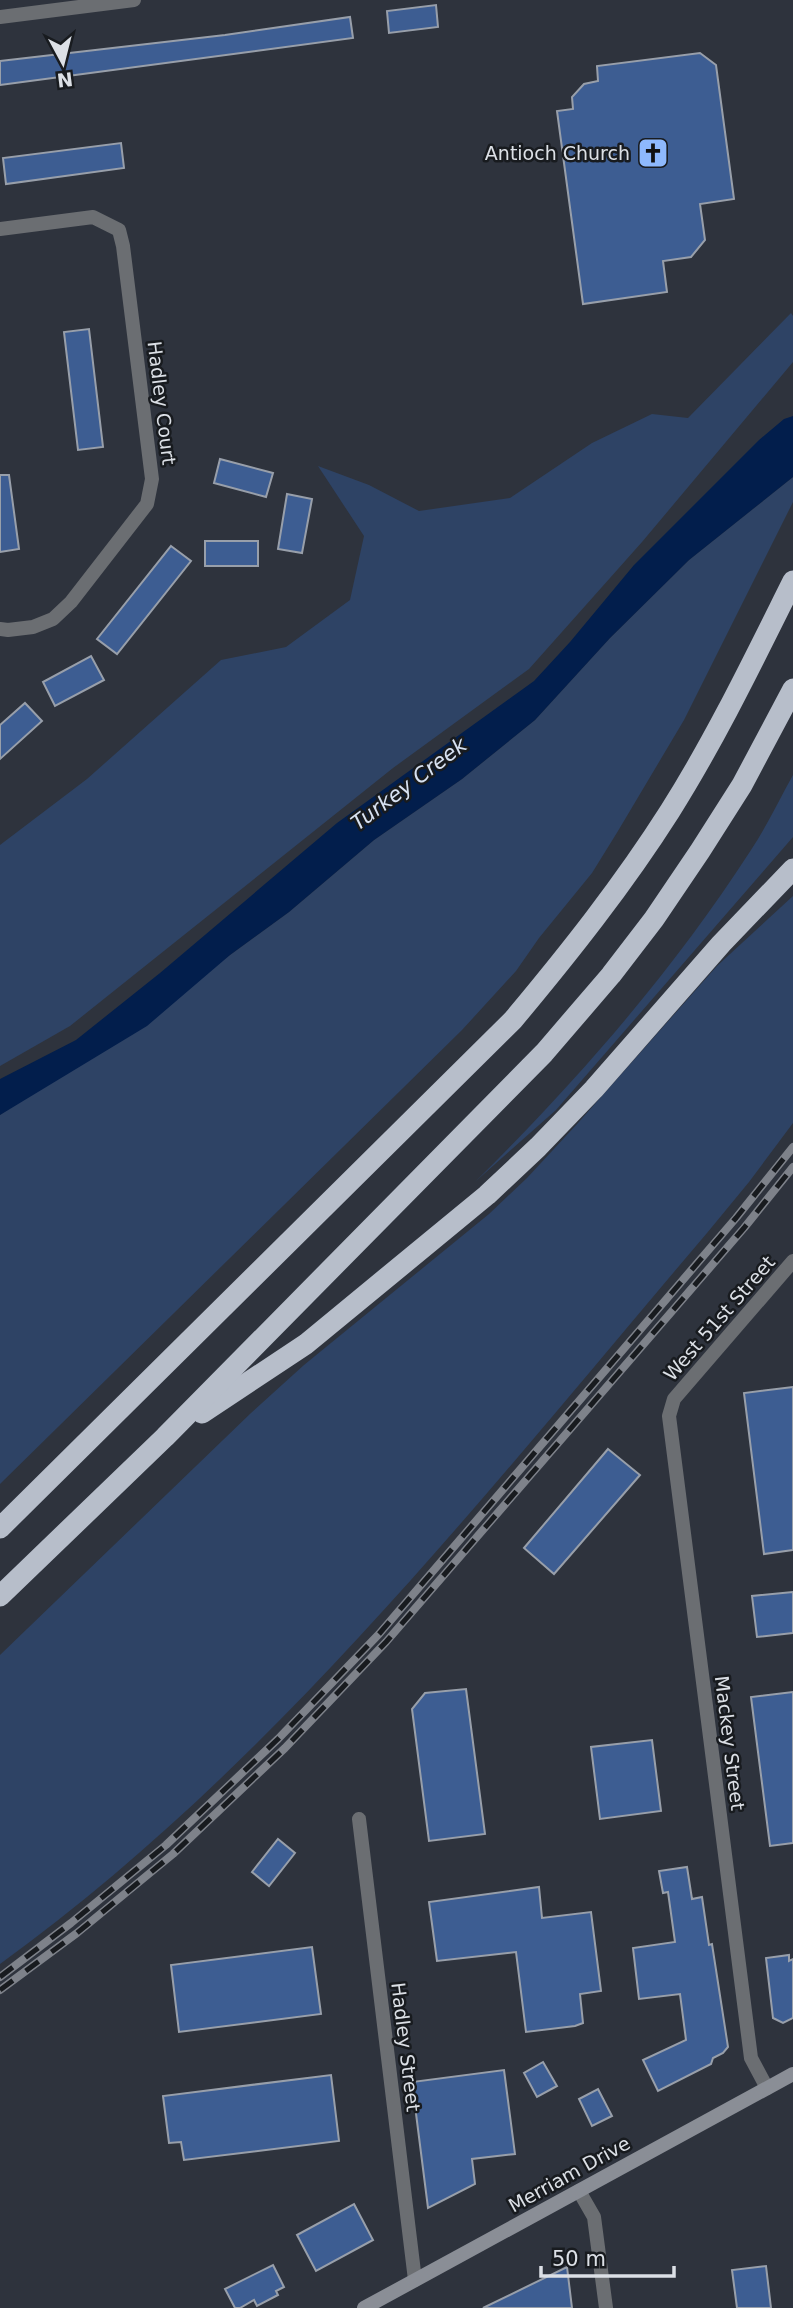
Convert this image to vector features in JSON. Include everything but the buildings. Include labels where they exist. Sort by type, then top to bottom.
[{"type":"highway","points":[[0,1528],[513,1020],[615,892],[669,812],[705,751],[793,581]]},
{"type":"highway","points":[[0,1596],[165,1437],[544,1053],[611,975],[654,919],[742,785],[793,690]]},
{"type":"highway","points":[[165,1437],[306,1345],[487,1195],[594,1089],[721,944],[793,869]]},
{"type":"main road","name":"Merriam Drive","points":[[364,2308],[793,2074]]},
{"type":"street","points":[[0,17],[134,0]]},
{"type":"street","name":"Hadley Court","points":[[0,229],[93,216],[119,230],[152,479],[147,504],[71,602],[52,619],[33,627],[0,629]]},
{"type":"street","name":"West 51st Street","points":[[674,1399],[793,1261]]},
{"type":"street","name":"Mackey Street","points":[[674,1399],[668,1416],[751,2058],[767,2088]]},
{"type":"street","name":"Hadley Street","points":[[359,1819],[415,2280]]},
{"type":"street","points":[[579,2191],[594,2217],[606,2308]]},
{"type":"shaded area","points":[[791,313],[793,362],[642,542],[529,669],[393,768],[70,1026],[0,1066],[0,845],[87,779],[221,660],[286,647],[350,600],[364,536],[318,466],[369,485],[419,511],[510,498],[592,443],[652,414],[688,418]]},
{"type":"shaded area","points":[[793,477],[793,502],[684,720],[592,873],[516,971],[462,1030],[0,1484],[0,1115],[230,955],[289,912],[374,840],[462,779],[535,720],[610,638],[689,560]]},
{"type":"shaded area","points":[[793,775],[793,837],[556,1110],[476,1181],[551,1104],[657,981],[751,850]]},
{"type":"shaded area","points":[[793,896],[793,1123],[707,1233],[460,1525],[287,1713],[195,1802],[100,1886],[0,1964],[0,1655],[304,1365],[489,1214],[527,1178],[717,966]]},
{"type":"water","name":"Turkey Creek","points":[[793,416],[793,477],[689,560],[610,638],[535,720],[462,779],[374,840],[289,912],[230,955],[147,1026],[0,1115],[0,1079],[76,1040],[160,973],[337,823],[534,681],[634,565],[759,440],[784,419]]},
{"type":"railway","points":[[0,1977],[166,1845],[278,1739],[379,1634],[736,1218],[793,1147]]},
{"type":"railway","points":[[0,1990],[77,1933],[173,1854],[285,1748],[386,1642],[744,1228],[793,1167]]},
{"type":"place","name":"Antioch Church","points":[[653,153]]}]
